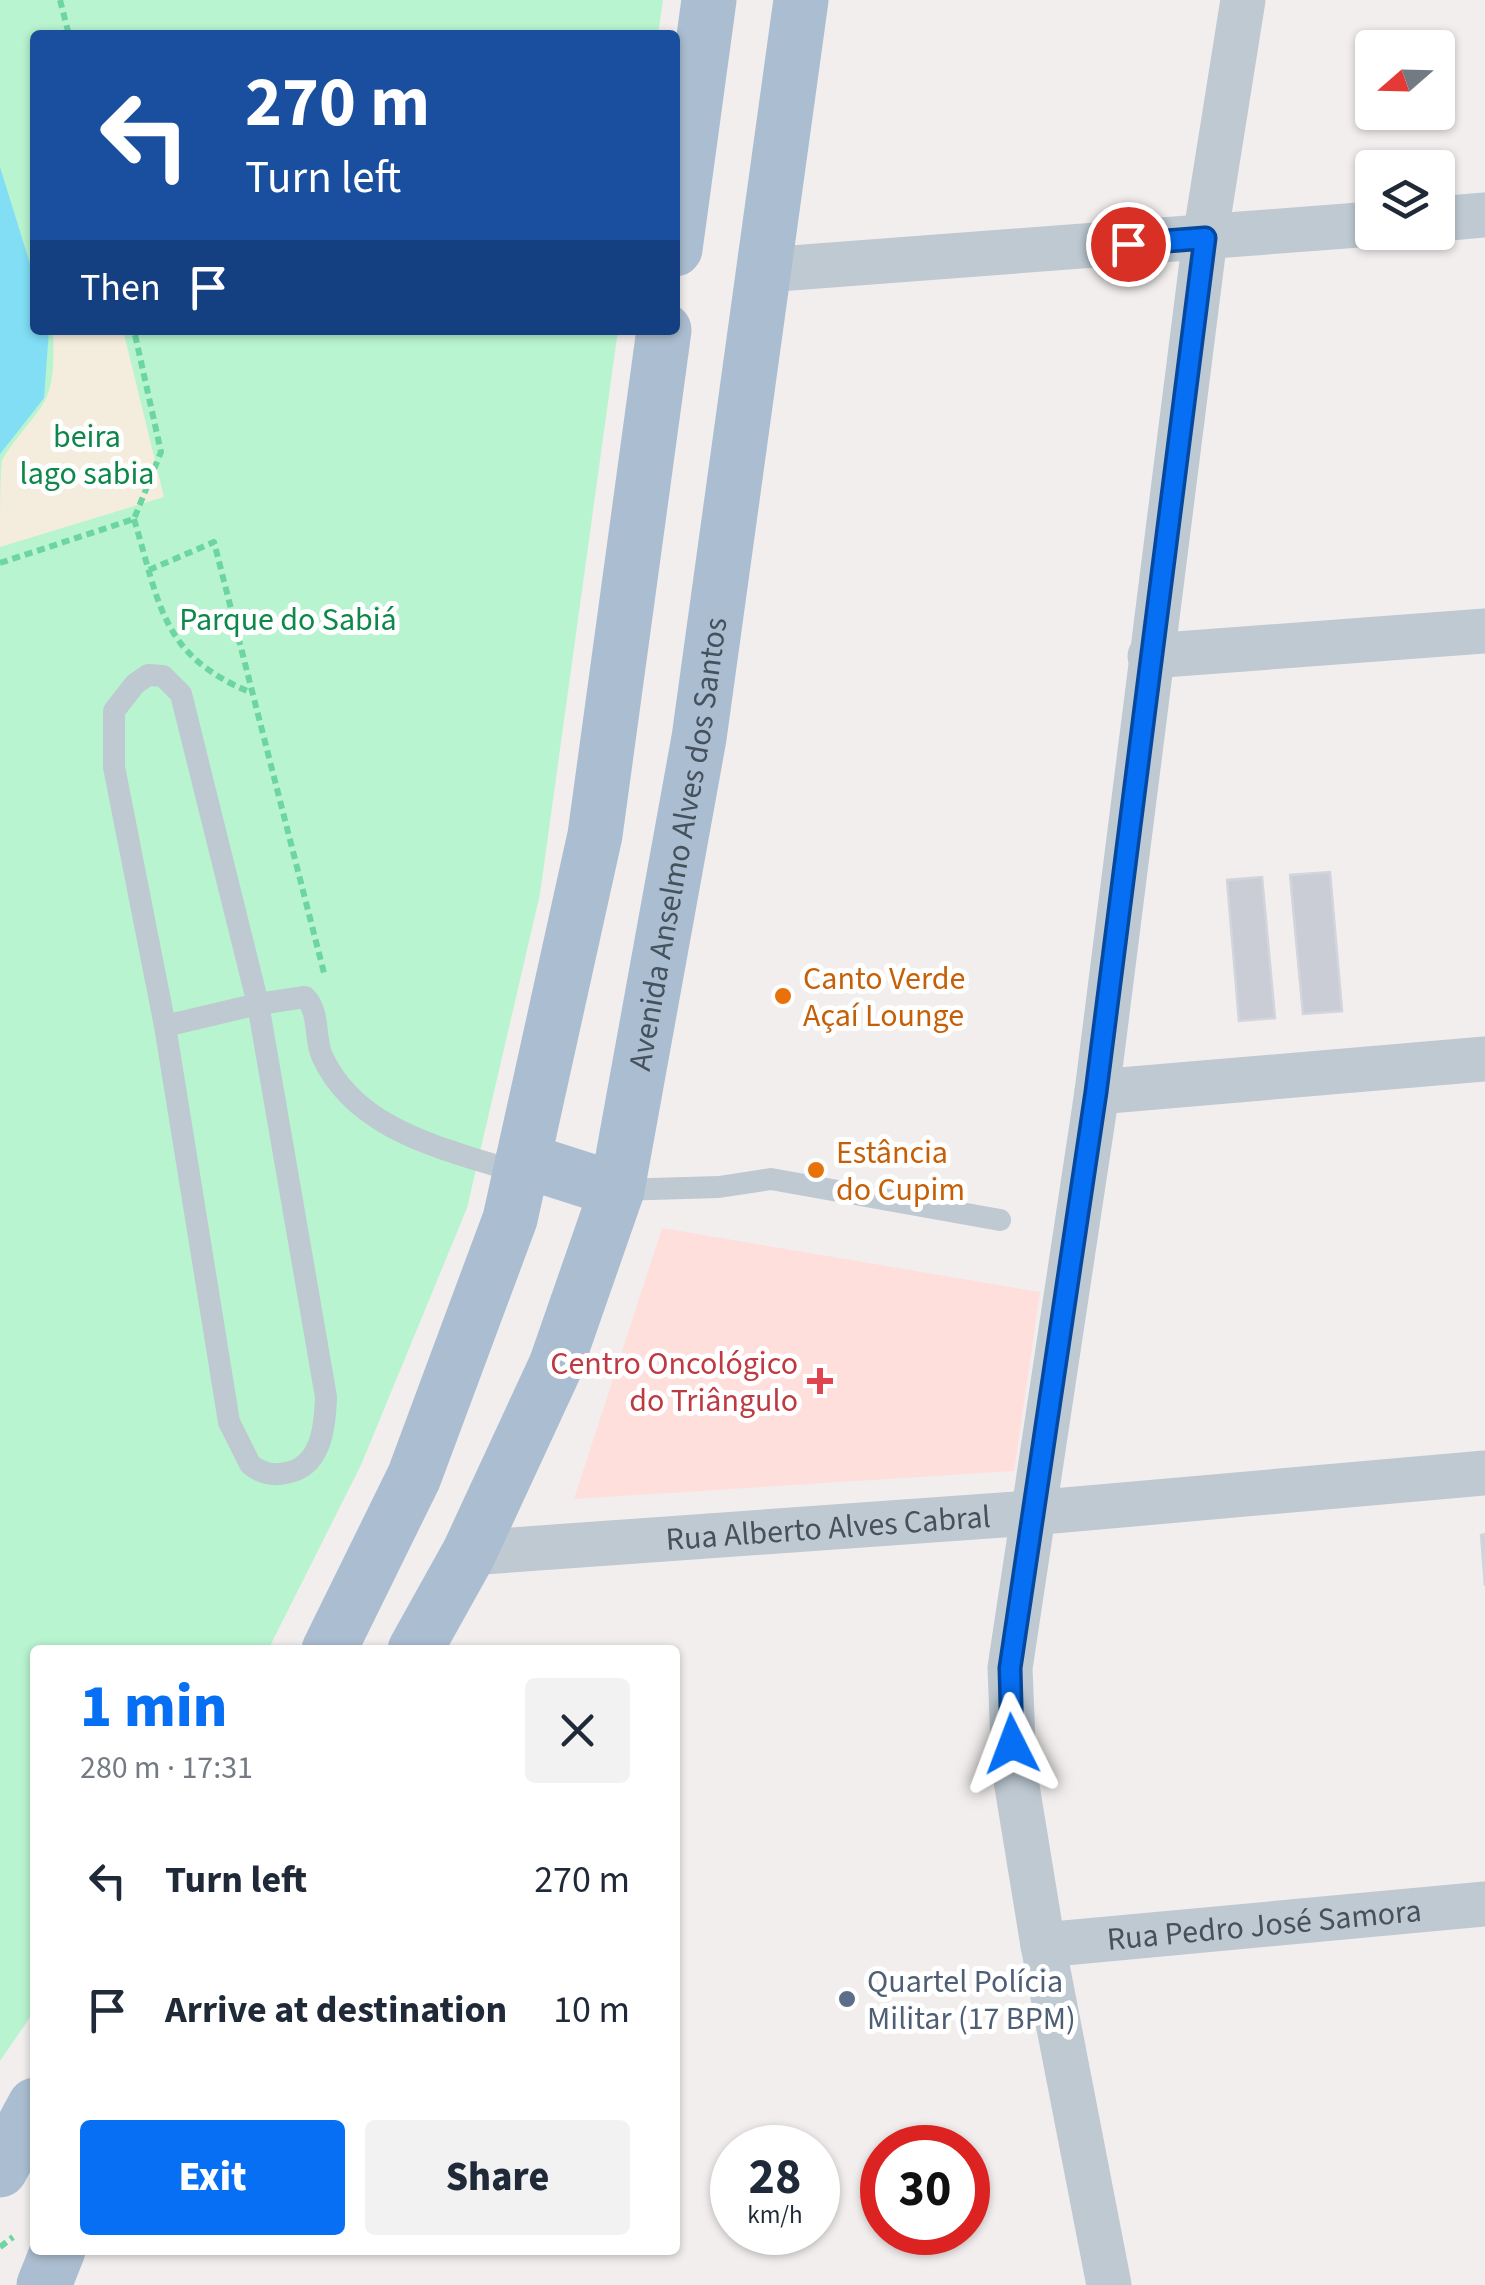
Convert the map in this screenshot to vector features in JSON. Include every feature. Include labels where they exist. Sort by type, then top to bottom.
[{"type":"main road","points":[[680,212],[709,0]]},
{"type":"main road","name":"Avenida Anselmo Alves dos Santos","points":[[419,1645],[470,1553],[556,1365],[617,1190],[699,738],[801,0]]},
{"type":"main road","points":[[332,1645],[414,1477],[510,1220],[594,835],[663,335]]},
{"type":"main road","points":[[522,1166],[617,1190]]},
{"type":"main road","points":[[0,2170],[30,2114]]},
{"type":"main road","points":[[38,2255],[44,2285]]},
{"type":"street","points":[[1109,2285],[1043,1945],[1009,1719],[1010,1668],[1096,1092],[1205,238],[1242,0]]},
{"type":"street","points":[[1455,217],[1485,214]]},
{"type":"street","points":[[766,270],[1355,225]]},
{"type":"street","points":[[1150,656],[1485,631]]},
{"type":"street","points":[[1096,1092],[1485,1059]]},
{"type":"street","name":"Rua Alberto Alves Cabral","points":[[470,1553],[1032,1513],[1485,1473]]},
{"type":"street","name":"Rua Pedro José Samora","points":[[1043,1945],[1485,1904]]},
{"type":"lane","points":[[148,675],[163,676],[181,694],[258,1004],[326,1397],[315,1456],[304,1468],[288,1473],[254,1468],[242,1453],[229,1422],[165,1026],[114,767],[114,712],[134,684],[148,675]]},
{"type":"lane","points":[[165,1026],[305,997],[312,1004],[322,1056],[359,1106],[396,1132],[522,1166]]},
{"type":"lane","points":[[617,1190],[719,1188],[770,1179],[1000,1220]]},
{"type":"path","points":[[60,0],[67,30]]},
{"type":"path","points":[[135,335],[161,452],[134,519],[149,570],[170,633],[214,678],[252,694]]},
{"type":"path","points":[[0,563],[134,519]]},
{"type":"path","points":[[149,570],[214,542],[326,980]]},
{"type":"path","points":[[0,2247],[30,2244]]},
{"type":"shaded area","name":"Centro Oncológico do Triângulo","points":[[662,1228],[1040,1292],[1014,1471],[574,1499]]},
{"type":"green space","name":"Parque do Sabiá","points":[[0,0],[663,0],[659,30],[30,30],[30,335],[617,335],[540,894],[467,1208],[361,1465],[271,1645],[30,1645],[30,2017],[0,2061]]},
{"type":"sand","name":"beira lago sabia","points":[[53,335],[124,335],[164,497],[0,547],[2,460],[43,404],[52,378]]},
{"type":"water","points":[[0,167],[30,264],[30,335],[49,335],[44,398],[0,454]]},
{"type":"building","points":[[1330,872],[1342,1011],[1303,1014],[1290,875]]},
{"type":"building","points":[[1262,877],[1275,1018],[1239,1021],[1227,880]]},
{"type":"building","points":[[1485,1534],[1485,1586],[1481,1535]]},
{"type":"place","name":"Canto Verde Açaí Lounge","points":[[783,996]]},
{"type":"place","name":"Estância do Cupim","points":[[816,1170]]},
{"type":"place","name":"Centro Oncológico do Triângulo","points":[[820,1381]]},
{"type":"place","name":"Quartel Polícia Militar (17 BPM)","points":[[847,1999]]},
{"type":"route","points":[[1012,1744],[1010,1668],[1096,1092],[1205,238],[1128,244]]}]
